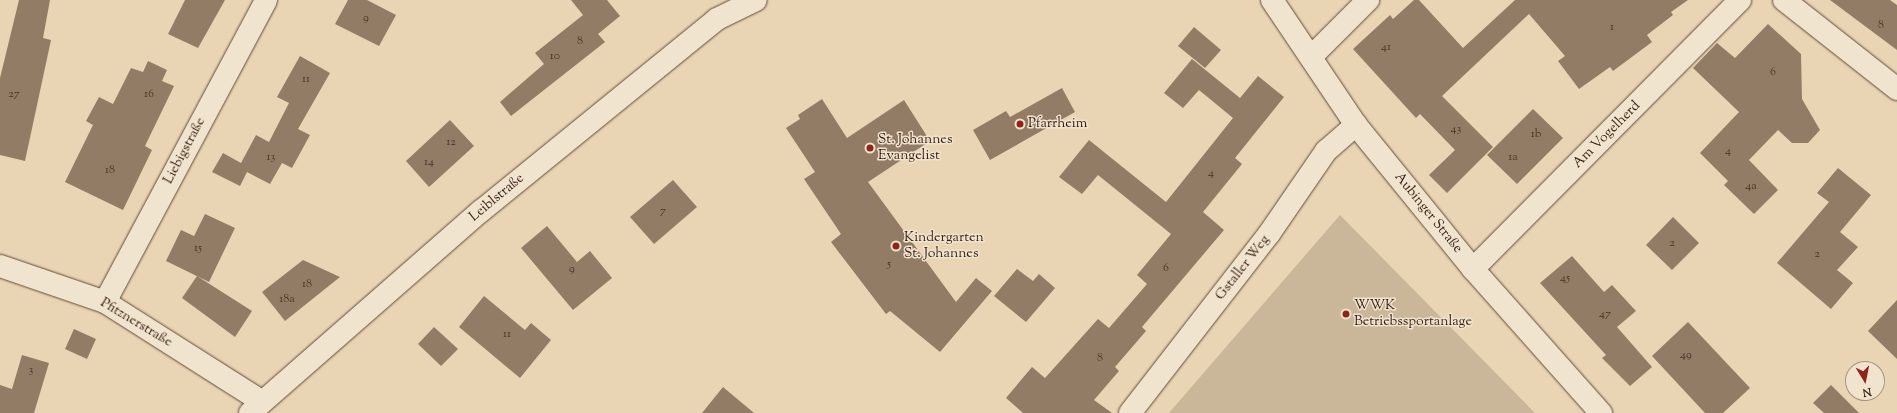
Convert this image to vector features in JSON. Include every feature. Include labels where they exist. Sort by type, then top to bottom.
[{"type":"street","name":"Liebigstraße","points":[[105,302],[266,0]]},
{"type":"street","name":"Leiblstraße","points":[[256,407],[481,211],[704,29],[717,19],[756,0]]},
{"type":"street","name":"Aubinger Straße","points":[[1272,0],[1356,125],[1473,269],[1601,413]]},
{"type":"street","points":[[1311,57],[1368,0]]},
{"type":"street","name":"Am Vogelherd","points":[[1473,269],[1740,0]]},
{"type":"street","points":[[1784,0],[1897,89]]},
{"type":"street","name":"Gstaller Weg","points":[[1130,413],[1269,234],[1326,151],[1356,125]]},
{"type":"street","name":"Pfitznerstraße","points":[[0,266],[105,302],[256,407]]},
{"type":"shaded area","name":"WWK Betriebssportanlage","points":[[1340,215],[1535,413],[1169,413]]},
{"type":"building","points":[[19,0],[50,0],[43,38],[51,40],[25,161],[0,155],[0,78]]},
{"type":"building","points":[[185,0],[225,0],[198,48],[168,34]]},
{"type":"building","points":[[348,0],[367,0],[396,15],[379,46],[335,24]]},
{"type":"building","points":[[571,0],[607,0],[620,16],[598,34],[605,42],[511,116],[500,102],[544,64],[535,53],[583,15]]},
{"type":"building","points":[[1414,0],[1419,0],[1463,48],[1515,0],[1688,0],[1671,12],[1673,15],[1647,35],[1652,42],[1613,71],[1610,67],[1579,89],[1558,61],[1565,56],[1529,14],[1442,96],[1493,147],[1447,193],[1429,175],[1455,150],[1420,114],[1416,118],[1353,49],[1390,15],[1393,19]]},
{"type":"building","points":[[1830,0],[1890,0],[1897,5],[1897,50]]},
{"type":"building","points":[[1768,24],[1801,54],[1802,99],[1820,130],[1808,143],[1792,143],[1778,130],[1749,160],[1778,190],[1754,214],[1724,185],[1728,181],[1700,153],[1739,112],[1693,68],[1717,43],[1735,58]]},
{"type":"building","points":[[1194,27],[1221,50],[1205,68],[1178,46]]},
{"type":"building","points":[[300,56],[330,73],[298,129],[310,135],[292,168],[282,163],[270,184],[247,172],[240,186],[212,172],[223,153],[241,163],[256,135],[269,142],[289,103],[277,97]]},
{"type":"building","points":[[1192,59],[1240,98],[1258,76],[1284,97],[1235,158],[1242,164],[1203,212],[1224,230],[1142,327],[1146,331],[1115,367],[1119,371],[1094,400],[1112,413],[1023,413],[1006,398],[1032,367],[1045,378],[1098,319],[1109,328],[1147,284],[1137,275],[1171,234],[1098,175],[1082,194],[1059,177],[1089,140],[1166,202],[1233,118],[1199,90],[1183,108],[1164,93]]},
{"type":"building","points":[[148,61],[167,70],[162,81],[174,86],[145,146],[152,150],[123,210],[65,182],[93,125],[86,121],[99,97],[113,104],[131,68],[143,72]]},
{"type":"building","name":"Pfarrheim","points":[[1062,88],[1075,112],[990,160],[973,130],[1006,111],[1010,117]]},
{"type":"building","points":[[822,99],[847,138],[904,100],[930,141],[868,182],[956,302],[976,278],[992,291],[940,352],[890,311],[886,314],[831,242],[841,234],[804,179],[815,172],[786,128],[800,119],[798,115]]},
{"type":"building","points":[[1533,109],[1563,138],[1517,184],[1487,155]]},
{"type":"building","points":[[450,120],[474,146],[429,187],[406,161]]},
{"type":"building","points":[[1838,168],[1871,195],[1840,232],[1858,247],[1837,270],[1853,283],[1831,309],[1777,263],[1829,202],[1817,193]]},
{"type":"building","points":[[673,180],[697,207],[654,244],[630,217]]},
{"type":"building","points":[[205,214],[235,228],[209,282],[166,261],[181,230],[194,236]]},
{"type":"building","points":[[1673,217],[1699,243],[1672,270],[1646,245]]},
{"type":"building","points":[[547,226],[577,262],[590,251],[612,278],[573,310],[521,248]]},
{"type":"building","points":[[1572,256],[1604,292],[1612,285],[1636,311],[1617,327],[1652,367],[1630,386],[1602,358],[1606,355],[1540,283]]},
{"type":"building","points":[[303,260],[340,277],[285,321],[262,292]]},
{"type":"building","points":[[1017,269],[1033,281],[1039,274],[1055,288],[1026,322],[994,296]]},
{"type":"building","points":[[197,276],[252,311],[235,337],[182,298]]},
{"type":"building","points":[[484,296],[525,330],[531,323],[551,340],[520,378],[459,327]]},
{"type":"building","points":[[1897,300],[1897,359],[1868,331]]},
{"type":"building","points":[[1688,322],[1750,388],[1723,413],[1705,413],[1652,356]]},
{"type":"building","points":[[434,327],[458,349],[441,366],[418,344]]},
{"type":"building","points":[[74,329],[96,339],[87,359],[65,349]]},
{"type":"building","points":[[22,355],[49,363],[34,413],[0,413],[0,385],[12,389]]},
{"type":"building","points":[[1831,385],[1845,399],[1845,401],[1847,401],[1859,413],[1824,413],[1813,403]]},
{"type":"building","points":[[723,387],[754,413],[702,413]]},
{"type":"place","name":"Pfarrheim","points":[[1020,124]]},
{"type":"place","name":"St. Johannes Evangelist","points":[[870,148]]},
{"type":"place","name":"Kindergarten St. Johannes","points":[[896,246]]},
{"type":"place","name":"WWK Betriebssportanlage","points":[[1346,314]]}]
